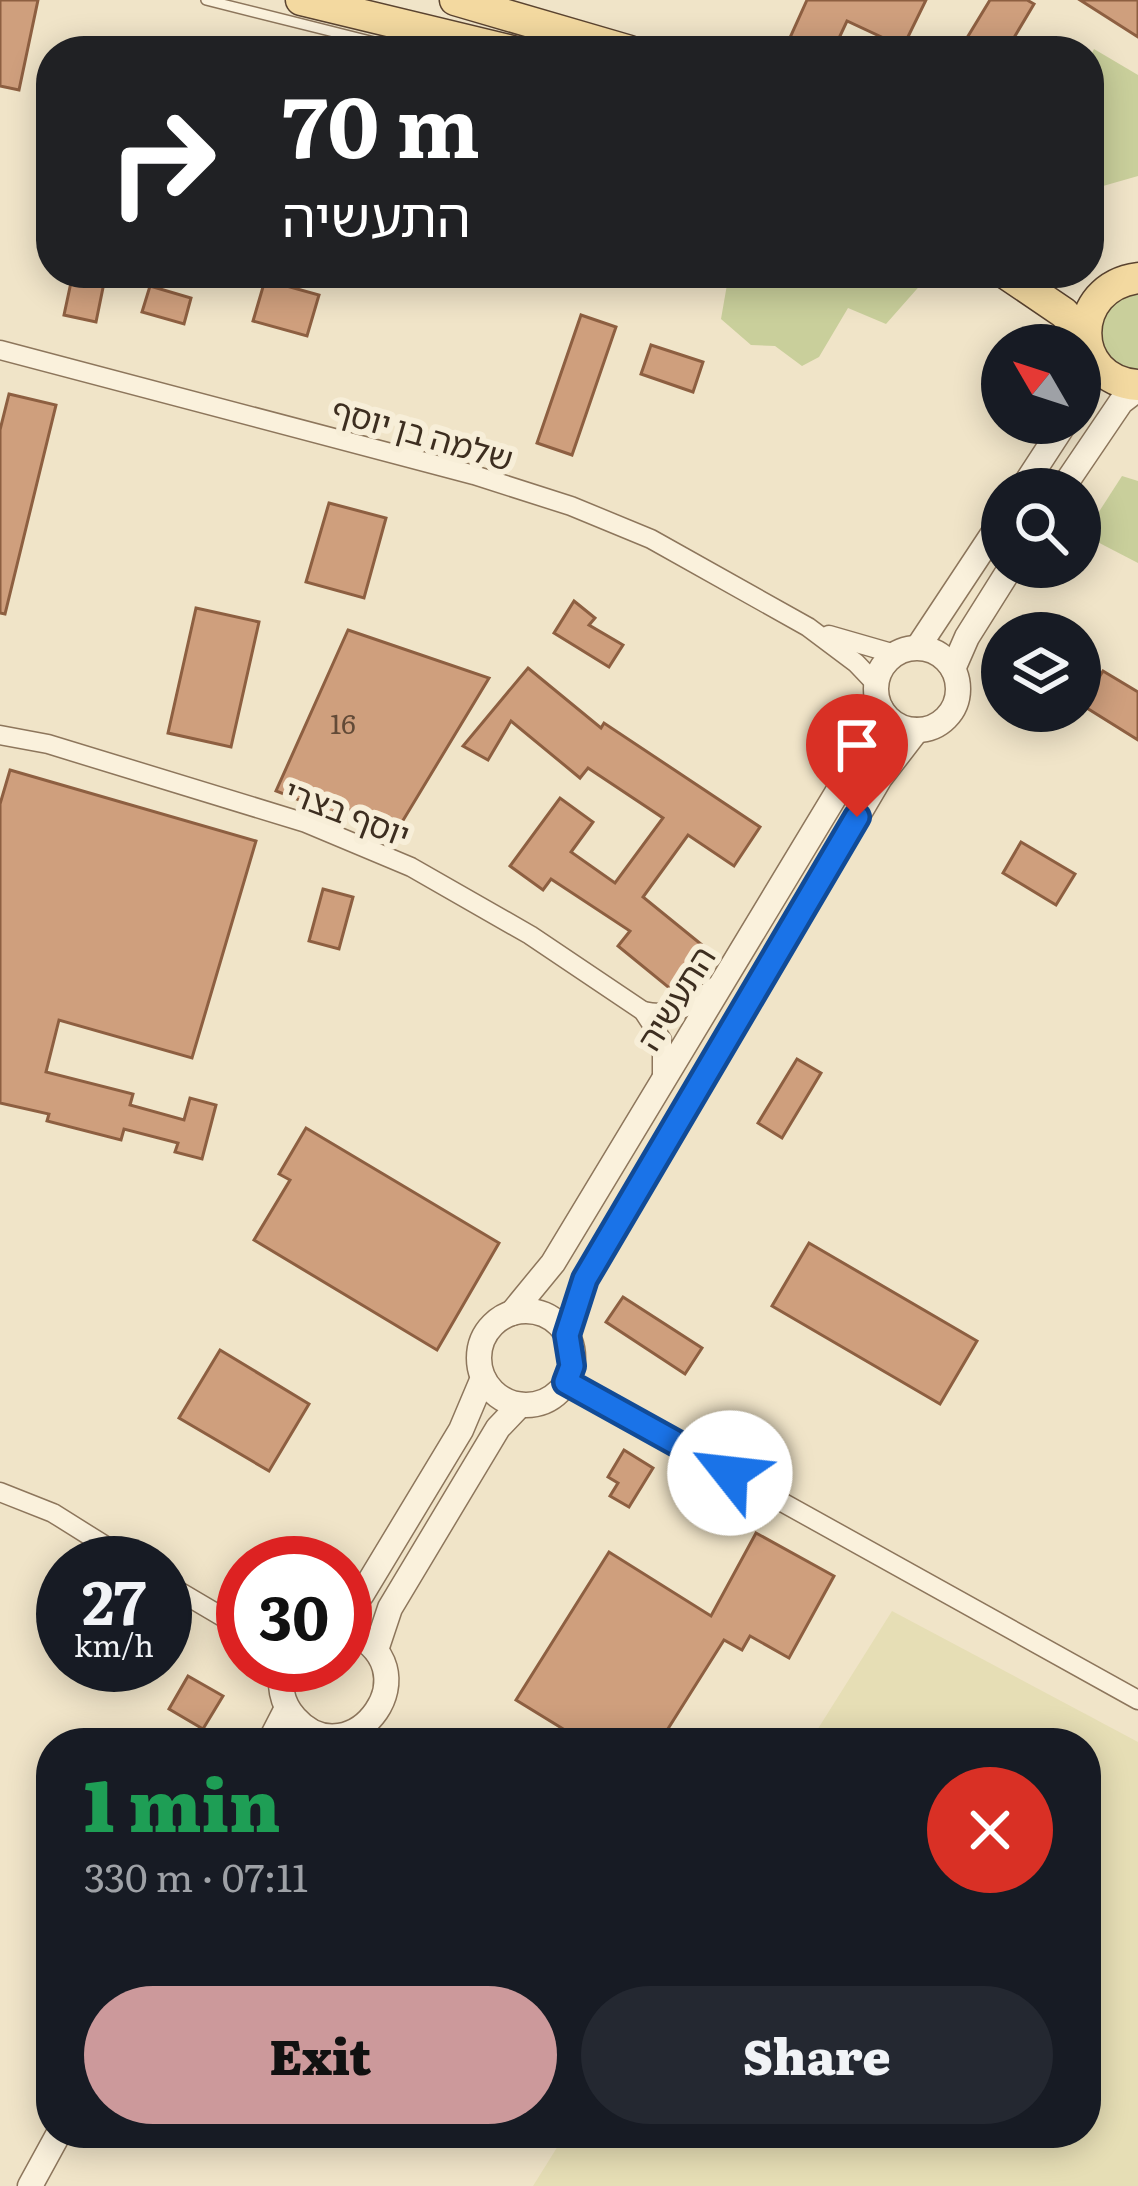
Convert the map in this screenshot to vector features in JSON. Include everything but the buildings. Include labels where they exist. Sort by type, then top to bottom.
[{"type":"main road","points":[[301,0],[450,36]]},
{"type":"main road","points":[[455,0],[579,36]]},
{"type":"main road","points":[[1091,324],[1093,304],[1129,280]]},
{"type":"main road","points":[[1027,288],[1064,313],[1072,324]]},
{"type":"main road","points":[[1101,363],[1114,380],[1138,387]]},
{"type":"street","name":"שלמה בן יוסף","points":[[0,350],[571,506],[651,539],[808,627],[856,663],[879,697]]},
{"type":"street","points":[[1076,468],[1121,402],[1138,387]]},
{"type":"street","points":[[907,651],[944,657],[958,682],[953,710],[931,728],[916,730],[890,720],[879,697],[879,672],[907,651],[981,549]]},
{"type":"street","points":[[953,669],[998,588]]},
{"type":"street","name":"שלמה בן יוסף","points":[[808,627],[907,651]]},
{"type":"street","name":"התעשיה","points":[[512,1313],[553,1263],[855,763],[879,697]]},
{"type":"street","name":"התעשיה","points":[[567,1335],[585,1279],[880,778],[916,730]]},
{"type":"street","name":"יוסף בצרי","points":[[0,736],[48,744],[306,823],[410,867],[530,934],[643,1011]]},
{"type":"street","points":[[643,1011],[659,1015],[687,1008],[725,977]]},
{"type":"street","points":[[643,1011],[662,1040],[662,1080]]},
{"type":"street","points":[[372,1577],[461,1430],[483,1378],[480,1346],[498,1320],[512,1313],[544,1314],[567,1335],[572,1366],[566,1382],[547,1400],[520,1405],[498,1428],[390,1608],[376,1650]]},
{"type":"street","points":[[483,1378],[492,1391],[520,1405]]},
{"type":"street","points":[[566,1382],[1138,1700]]},
{"type":"street","points":[[0,1492],[52,1513],[89,1536]]},
{"type":"street","points":[[360,1728],[384,1700],[385,1665],[372,1646]]},
{"type":"street","points":[[284,1692],[287,1708],[308,1728]]},
{"type":"street","points":[[277,1728],[287,1708]]},
{"type":"street","points":[[30,2186],[50,2148]]},
{"type":"lane","points":[[206,0],[350,36]]},
{"type":"shaded area","points":[[892,1611],[1138,1742],[1138,2186],[533,2186],[557,2148],[1101,2148],[1101,1728],[818,1728]]},
{"type":"green space","points":[[1104,55],[1138,75],[1138,176],[1104,186]]},
{"type":"green space","points":[[726,288],[918,288],[886,324],[848,308],[819,357],[802,366],[775,346],[751,345],[721,319]]},
{"type":"green space","points":[[1138,291],[1138,373],[1116,363],[1101,345],[1098,323],[1102,312],[1120,296]]},
{"type":"green space","points":[[1122,476],[1138,481],[1138,563],[1101,544],[1101,509]]},
{"type":"route","points":[[730,1473],[566,1382],[572,1366],[567,1335],[585,1279],[857,817]]}]
